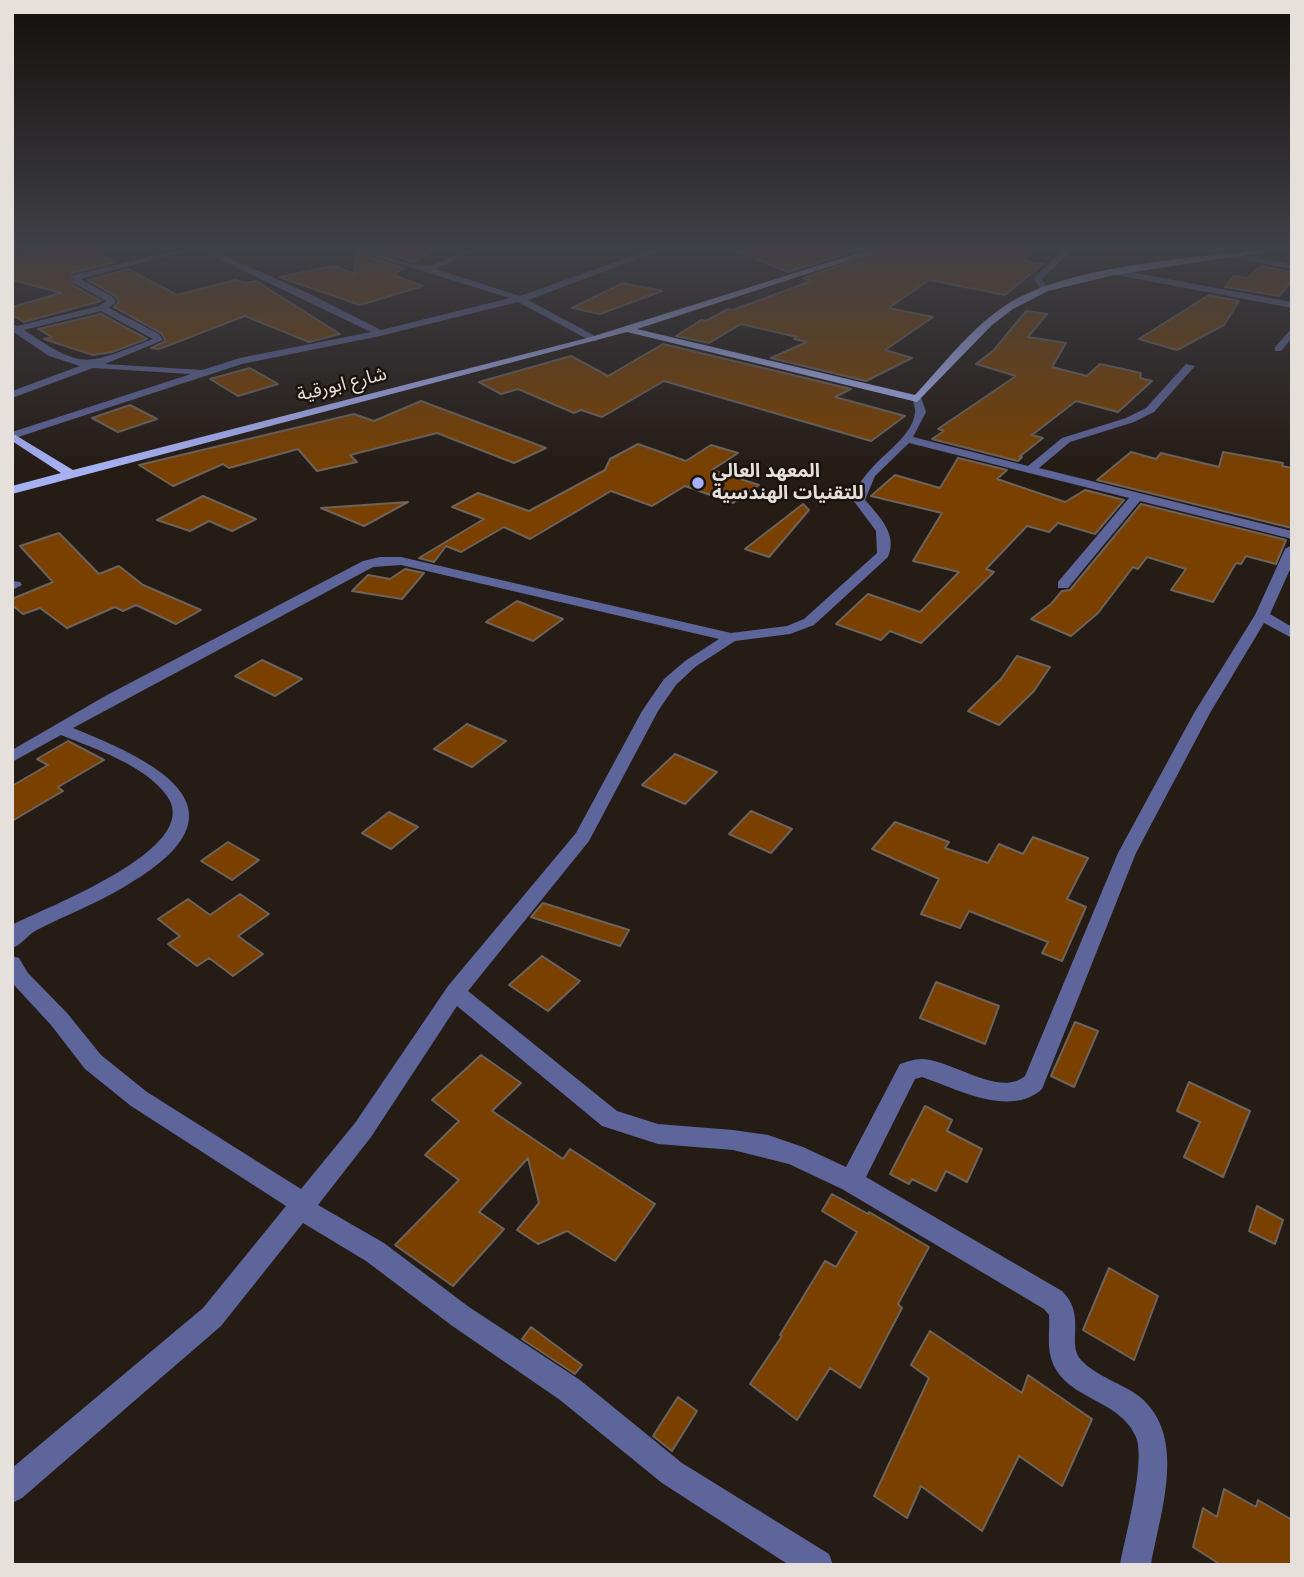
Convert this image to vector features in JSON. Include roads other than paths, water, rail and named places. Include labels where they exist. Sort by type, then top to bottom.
[{"type":"main road","name":"شارع ابورقية","points":[[12,491],[650,323]]},
{"type":"main road","points":[[627,330],[917,399],[990,323]]},
{"type":"main road","points":[[12,436],[71,474]]},
{"type":"street","points":[[15,328],[39,323]]},
{"type":"street","points":[[12,396],[158,340],[156,336],[130,323]]},
{"type":"street","points":[[361,323],[380,332]]},
{"type":"street","points":[[12,436],[91,412],[205,371],[264,355],[418,323]]},
{"type":"street","points":[[564,323],[594,339]]},
{"type":"street","points":[[15,328],[52,354],[95,365],[205,371]]},
{"type":"street","points":[[1278,349],[1292,331]]},
{"type":"street","points":[[1029,471],[1066,440],[1130,420],[1150,410],[1190,366]]},
{"type":"street","points":[[12,757],[113,698],[368,564],[380,561],[401,561],[731,637],[790,630],[809,622],[883,554],[887,543],[884,531],[859,500],[860,492],[872,472],[907,439],[921,412],[917,399]]},
{"type":"street","points":[[907,439],[1292,535]]},
{"type":"street","points":[[1063,585],[1137,498]]},
{"type":"street","points":[[851,1181],[908,1071],[922,1068],[1002,1093],[1015,1094],[1026,1090],[1034,1082],[1127,853],[1202,713],[1262,615],[1292,549]]},
{"type":"street","points":[[1262,615],[1292,634]]},
{"type":"street","points":[[12,1488],[212,1317],[363,1130],[455,992],[583,836],[650,711],[670,682],[690,664],[731,637]]},
{"type":"street","points":[[12,940],[18,931],[119,882],[160,853],[176,832],[181,818],[178,800],[142,766],[61,729]]},
{"type":"street","points":[[12,964],[21,979],[59,1019],[93,1062],[139,1099],[375,1252],[460,1316],[570,1390],[672,1473],[818,1565]]},
{"type":"street","points":[[455,992],[610,1119],[658,1134],[768,1146],[822,1166],[1053,1300],[1062,1309],[1066,1364],[1075,1373],[1127,1402],[1150,1434],[1153,1456],[1135,1565]]},
{"type":"place","name":"المعهد العالي للتقنيات الهندسية","points":[[698,483]]}]
